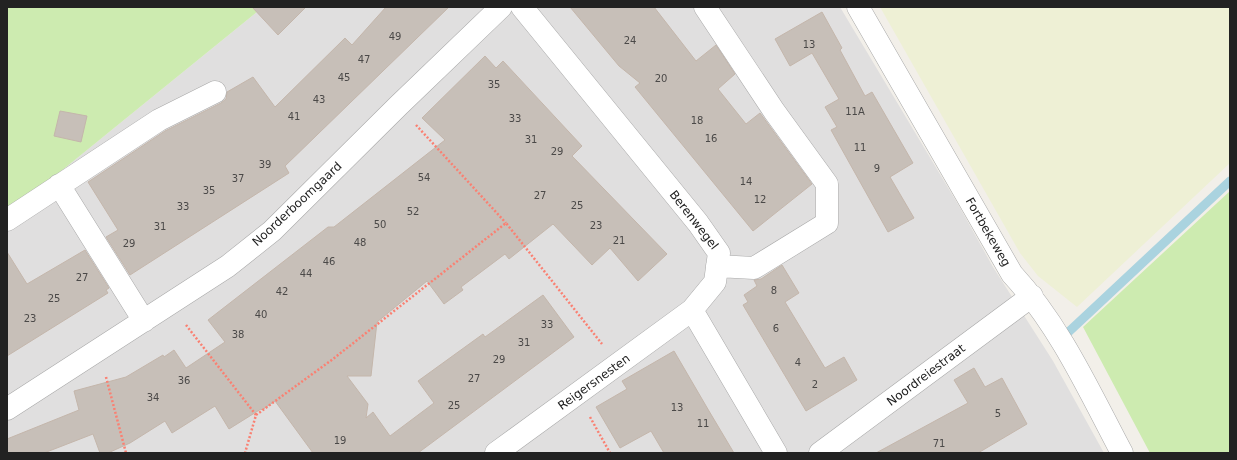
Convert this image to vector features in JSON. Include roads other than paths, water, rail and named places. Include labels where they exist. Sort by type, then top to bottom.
[{"type":"street","name":"Noorderboomgaard","points":[[7,409],[228,266],[272,231],[398,106],[501,7]]},
{"type":"street","name":"Berenwegel","points":[[522,7],[698,224],[719,253],[715,282],[692,310]]},
{"type":"street","points":[[705,7],[774,111],[827,184],[827,224],[754,268],[717,266]]},
{"type":"street","name":"Fortbekeweg","points":[[858,7],[1012,274],[1032,296],[1061,339],[1122,453]]},
{"type":"street","points":[[7,220],[159,120],[216,92]]},
{"type":"street","points":[[59,185],[144,321]]},
{"type":"street","name":"Noordreiestraat","points":[[820,453],[1032,296]]},
{"type":"street","points":[[692,310],[776,453]]},
{"type":"street","name":"Reigersnesten","points":[[496,453],[692,310]]},
{"type":"waterway","points":[[1061,339],[1230,181]]}]
